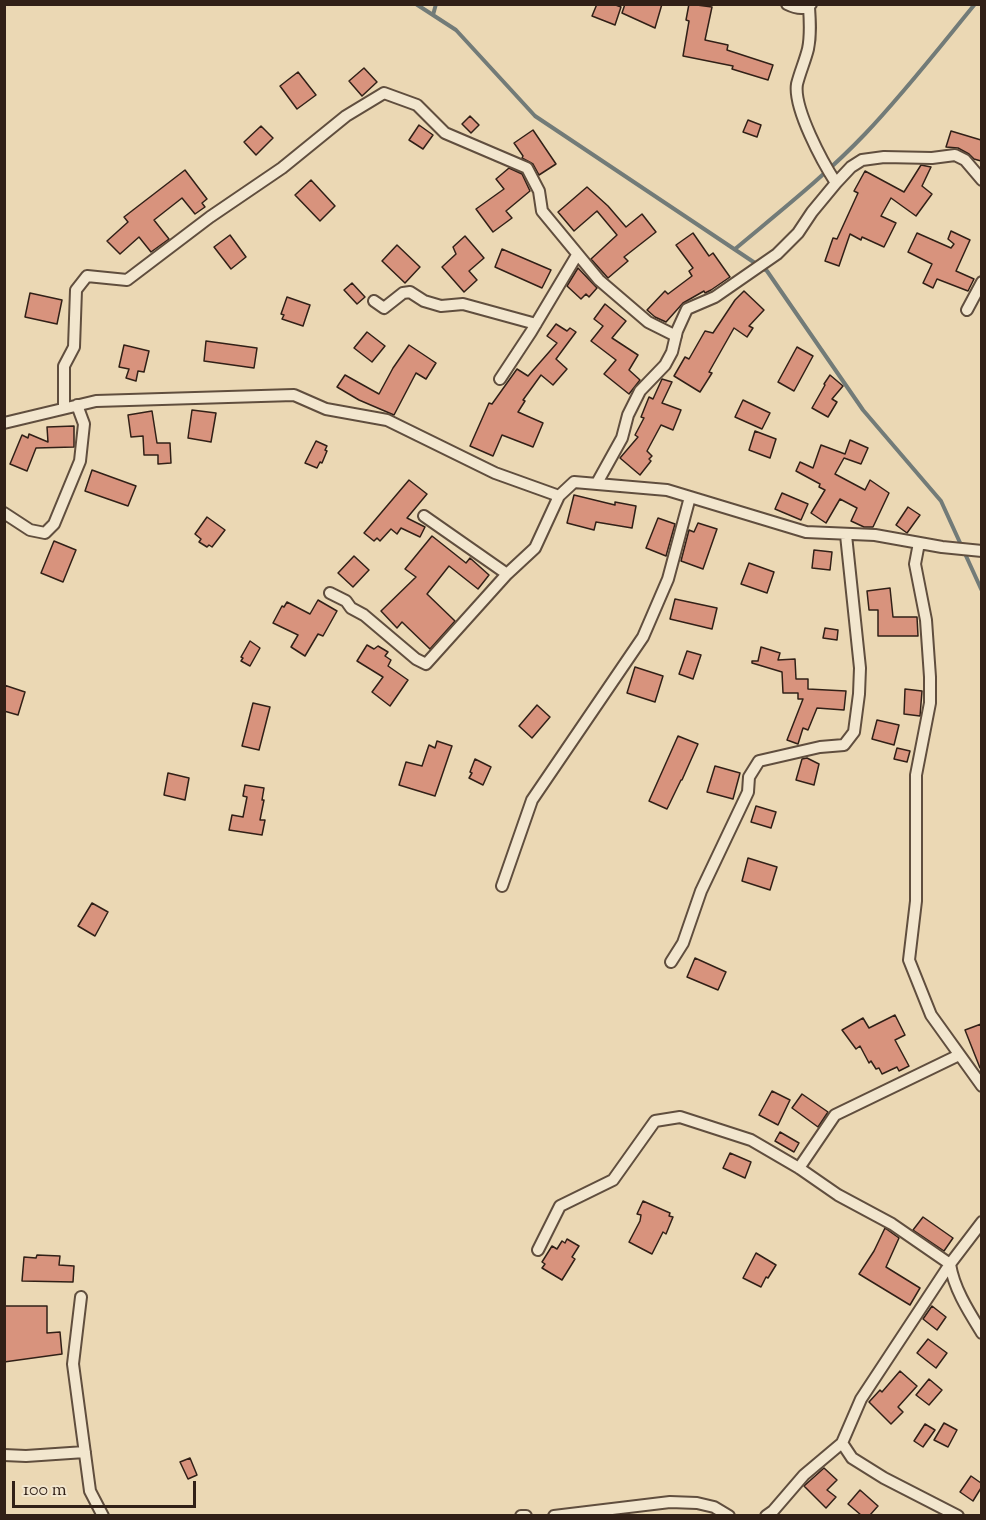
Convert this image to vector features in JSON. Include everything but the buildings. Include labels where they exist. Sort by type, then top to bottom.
[{"type":"street","points":[[787,4],[798,9],[810,6],[809,46],[797,86],[798,104],[818,151],[836,183]]},
{"type":"street","points":[[64,408],[64,366],[74,347],[76,290],[87,276],[127,280],[210,217],[282,168],[346,116],[384,93],[417,105],[445,133],[527,168],[539,191],[542,211],[599,280],[648,322],[676,336]]},
{"type":"street","points":[[597,483],[622,438],[628,415],[640,391],[665,365],[672,352],[687,309],[715,297],[777,254],[798,233],[812,212],[851,167],[862,160],[884,157],[932,158],[955,155],[961,157],[981,180]]},
{"type":"street","points":[[500,379],[577,255]]},
{"type":"street","points":[[967,310],[981,282]]},
{"type":"street","points":[[374,301],[384,308],[404,293],[410,292],[424,301],[441,306],[463,304],[536,324]]},
{"type":"street","points":[[4,423],[78,405],[117,400],[294,396],[326,409],[387,420],[495,473],[559,496]]},
{"type":"street","points":[[4,513],[30,530],[45,533],[54,524],[80,461],[84,424],[78,405]]},
{"type":"street","points":[[330,593],[346,601],[351,608],[364,615],[416,659],[426,664],[507,574],[535,548],[559,496],[574,482],[667,490],[806,532],[874,535],[981,551]]},
{"type":"street","points":[[502,886],[532,800],[643,637],[668,579],[690,497]]},
{"type":"street","points":[[424,516],[507,574]]},
{"type":"street","points":[[671,962],[683,943],[701,891],[748,792],[749,777],[759,761],[820,747],[844,745],[854,732],[860,668],[846,535]]},
{"type":"street","points":[[919,543],[915,564],[926,620],[930,703],[915,775],[916,901],[909,960],[931,1015],[981,1086]]},
{"type":"street","points":[[799,1168],[835,1115],[959,1054]]},
{"type":"street","points":[[538,1250],[560,1206],[613,1180],[656,1121],[680,1118],[751,1140],[799,1168],[838,1195],[892,1224],[950,1264],[952,1274],[981,1334]]},
{"type":"street","points":[[766,1515],[773,1511],[804,1475],[842,1443],[861,1399],[950,1264],[981,1222]]},
{"type":"street","points":[[81,1297],[73,1364],[90,1491],[103,1515]]},
{"type":"street","points":[[842,1443],[852,1458],[884,1478],[958,1515]]},
{"type":"street","points":[[4,1455],[26,1456],[85,1452]]},
{"type":"street","points":[[554,1515],[670,1502],[697,1503],[714,1507],[729,1515]]},
{"type":"street","points":[[521,1515],[526,1515]]},
{"type":"waterway","points":[[416,4],[456,30],[535,116],[767,271],[863,410],[941,501],[982,591]]},
{"type":"waterway","points":[[433,15],[436,4]]},
{"type":"waterway","points":[[735,249],[818,179],[865,134],[975,4]]}]
